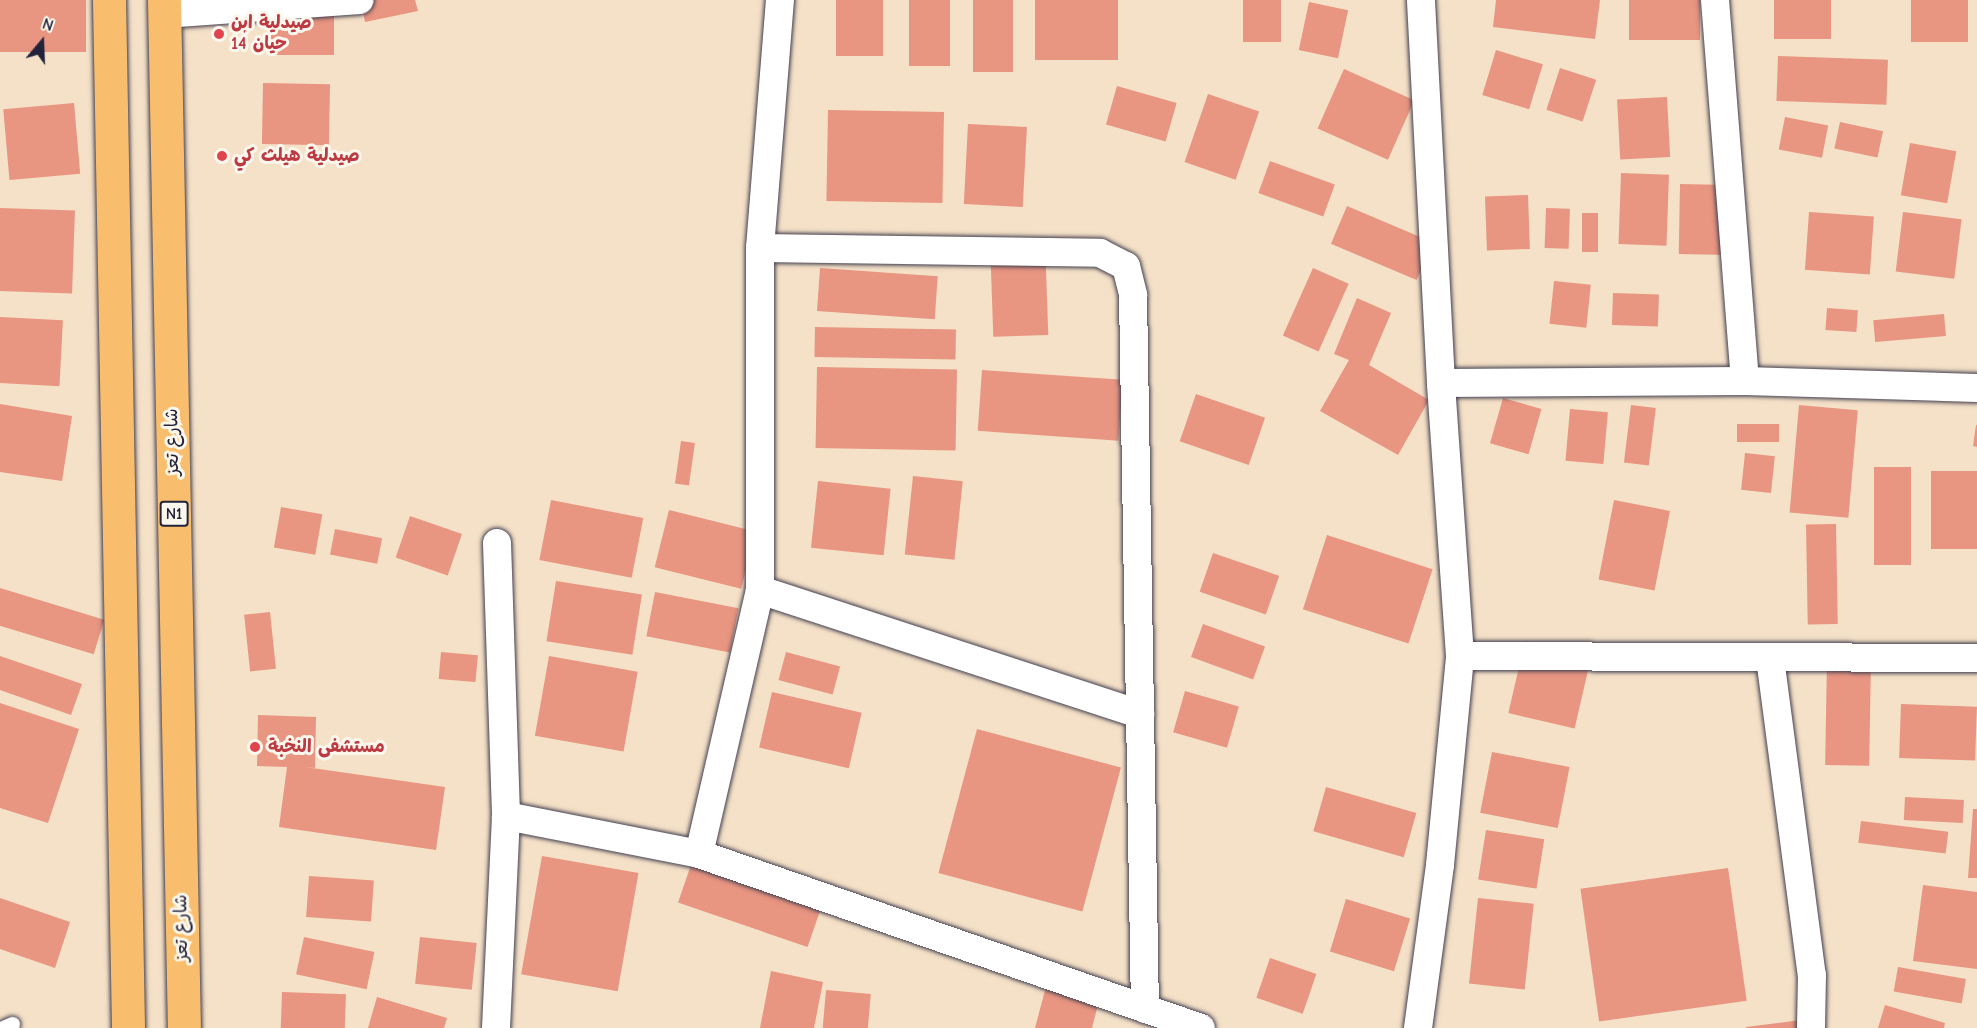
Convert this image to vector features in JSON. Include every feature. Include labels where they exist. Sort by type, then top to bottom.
[{"type":"highway","points":[[109,0],[129,1028]]},
{"type":"highway","name":"شارع تعز","points":[[164,7],[184,1028]]},
{"type":"street","points":[[164,7],[359,0]]},
{"type":"street","points":[[699,854],[760,590],[760,248],[780,0]]},
{"type":"street","points":[[1418,1028],[1440,865],[1460,656],[1441,383],[1421,0]]},
{"type":"street","points":[[1715,0],[1745,381]]},
{"type":"street","points":[[760,248],[1100,253],[1126,266],[1133,296],[1145,1009]]},
{"type":"street","points":[[1441,383],[1745,381],[1977,388]]},
{"type":"street","points":[[496,1028],[506,816],[497,543]]},
{"type":"street","points":[[760,590],[1140,714]]},
{"type":"street","points":[[1460,656],[1977,658]]},
{"type":"street","points":[[1770,658],[1812,975],[1812,1028]]},
{"type":"street","points":[[506,816],[699,854],[1201,1028]]},
{"type":"building","points":[[0,0],[86,0],[86,52],[0,52]]},
{"type":"building","points":[[271,0],[334,0],[334,55],[271,55]]},
{"type":"building","points":[[361,0],[415,0],[418,11],[365,22]]},
{"type":"building","points":[[836,0],[883,0],[883,56],[836,56]]},
{"type":"building","points":[[909,0],[950,0],[950,66],[909,66]]},
{"type":"building","points":[[973,0],[1013,0],[1013,72],[973,72]]},
{"type":"building","points":[[1035,0],[1118,0],[1118,60],[1035,60]]},
{"type":"building","points":[[1243,0],[1281,0],[1281,42],[1243,42]]},
{"type":"building","points":[[1496,0],[1600,0],[1595,39],[1493,27]]},
{"type":"building","points":[[1629,0],[1700,0],[1700,40],[1629,40]]},
{"type":"building","points":[[1774,0],[1831,0],[1831,39],[1774,39]]},
{"type":"building","points":[[1911,0],[1968,0],[1968,42],[1911,42]]},
{"type":"building","points":[[1309,2],[1348,10],[1338,58],[1299,50]]},
{"type":"building","points":[[1496,50],[1543,64],[1529,109],[1482,95]]},
{"type":"building","points":[[1778,56],[1888,60],[1886,105],[1776,101]]},
{"type":"building","points":[[1560,68],[1596,80],[1583,122],[1546,110]]},
{"type":"building","points":[[1344,69],[1414,100],[1388,160],[1318,128]]},
{"type":"building","points":[[263,83],[330,84],[329,145],[262,144]]},
{"type":"building","points":[[1117,86],[1177,103],[1166,142],[1106,124]]},
{"type":"building","points":[[1208,94],[1259,112],[1236,180],[1185,162]]},
{"type":"building","points":[[1667,97],[1670,157],[1620,160],[1617,100]]},
{"type":"building","points":[[74,103],[80,174],[9,180],[3,109]]},
{"type":"building","points":[[828,110],[944,112],[942,203],[826,201]]},
{"type":"building","points":[[1785,117],[1828,125],[1822,158],[1779,149]]},
{"type":"building","points":[[1840,122],[1883,131],[1877,158],[1834,148]]},
{"type":"building","points":[[968,124],[1027,127],[1023,207],[964,204]]},
{"type":"building","points":[[1910,143],[1956,151],[1947,203],[1901,195]]},
{"type":"building","points":[[1270,161],[1335,185],[1323,217],[1258,193]]},
{"type":"building","points":[[1621,173],[1669,175],[1666,246],[1619,244]]},
{"type":"building","points":[[1680,184],[1731,185],[1730,255],[1679,254]]},
{"type":"building","points":[[1528,195],[1530,249],[1487,250],[1485,197]]},
{"type":"building","points":[[1347,206],[1433,242],[1417,280],[1331,244]]},
{"type":"building","points":[[0,208],[75,211],[72,294],[0,291]]},
{"type":"building","points":[[1546,208],[1570,209],[1569,249],[1545,248]]},
{"type":"building","points":[[1809,212],[1874,217],[1870,274],[1805,270]]},
{"type":"building","points":[[1903,212],[1962,219],[1954,279],[1896,272]]},
{"type":"building","points":[[1582,213],[1598,213],[1598,252],[1582,252]]},
{"type":"building","points":[[1045,241],[1048,335],[993,337],[990,243]]},
{"type":"building","points":[[820,268],[938,276],[935,319],[817,311]]},
{"type":"building","points":[[1313,268],[1349,284],[1319,351],[1283,336]]},
{"type":"building","points":[[1554,281],[1591,285],[1586,328],[1550,324]]},
{"type":"building","points":[[1613,293],[1659,295],[1658,327],[1612,325]]},
{"type":"building","points":[[1357,298],[1391,313],[1369,365],[1429,400],[1398,455],[1320,411],[1349,360],[1334,354]]},
{"type":"building","points":[[1827,308],[1858,310],[1856,332],[1825,330]]},
{"type":"building","points":[[1944,314],[1946,336],[1875,342],[1873,320]]},
{"type":"building","points":[[0,317],[63,320],[59,386],[0,383]]},
{"type":"building","points":[[815,327],[956,329],[955,359],[814,357]]},
{"type":"building","points":[[817,367],[957,369],[956,450],[816,448]]},
{"type":"building","points":[[982,370],[1123,380],[1118,441],[978,431]]},
{"type":"building","points":[[1196,394],[1265,418],[1249,465],[1180,441]]},
{"type":"building","points":[[1503,398],[1541,409],[1528,454],[1490,443]]},
{"type":"building","points":[[0,404],[72,416],[62,481],[0,472]]},
{"type":"building","points":[[1631,405],[1656,408],[1649,466],[1624,463]]},
{"type":"building","points":[[1799,405],[1858,410],[1848,518],[1790,513]]},
{"type":"building","points":[[1570,409],[1608,412],[1603,464],[1565,461]]},
{"type":"building","points":[[1737,424],[1779,424],[1779,442],[1737,442]]},
{"type":"building","points":[[1977,425],[1977,447],[1973,446]]},
{"type":"building","points":[[681,441],[695,443],[689,486],[675,484]]},
{"type":"building","points":[[1745,453],[1775,456],[1771,493],[1741,490]]},
{"type":"building","points":[[1874,467],[1911,467],[1911,565],[1874,565]]},
{"type":"building","points":[[1931,471],[1977,471],[1977,549],[1931,549]]},
{"type":"building","points":[[913,476],[963,481],[954,560],[905,555]]},
{"type":"building","points":[[818,481],[891,489],[884,555],[811,548]]},
{"type":"building","points":[[551,500],[643,518],[632,578],[539,560]]},
{"type":"building","points":[[1614,500],[1670,511],[1654,590],[1599,580]]},
{"type":"building","points":[[281,507],[322,514],[315,555],[274,547]]},
{"type":"building","points":[[669,510],[755,532],[741,589],[655,567]]},
{"type":"building","points":[[410,516],[462,534],[448,576],[396,558]]},
{"type":"building","points":[[1836,524],[1838,624],[1808,625],[1806,525]]},
{"type":"building","points":[[335,529],[382,538],[377,564],[330,555]]},
{"type":"building","points":[[1327,535],[1433,569],[1408,643],[1303,609]]},
{"type":"building","points":[[1213,553],[1279,576],[1266,615],[1200,592]]},
{"type":"building","points":[[556,581],[642,595],[632,655],[546,641]]},
{"type":"building","points":[[0,588],[104,620],[94,654],[0,626]]},
{"type":"building","points":[[655,592],[738,608],[730,652],[646,636]]},
{"type":"building","points":[[270,612],[276,669],[250,671],[244,615]]},
{"type":"building","points":[[1203,624],[1265,647],[1253,679],[1191,657]]},
{"type":"building","points":[[1525,641],[1591,656],[1575,728],[1508,713]]},
{"type":"building","points":[[441,652],[478,655],[476,682],[439,679]]},
{"type":"building","points":[[786,652],[840,666],[833,695],[778,680]]},
{"type":"building","points":[[0,656],[82,684],[71,715],[0,690]]},
{"type":"building","points":[[549,656],[638,672],[624,751],[535,736]]},
{"type":"building","points":[[1827,659],[1871,660],[1869,766],[1825,765]]},
{"type":"building","points":[[1185,691],[1239,706],[1227,748],[1173,732]]},
{"type":"building","points":[[772,692],[862,713],[849,768],[759,748]]},
{"type":"building","points":[[0,703],[79,729],[48,823],[0,808]]},
{"type":"building","points":[[1901,704],[1977,707],[1975,761],[1899,758]]},
{"type":"building","points":[[258,715],[316,717],[315,768],[305,767],[445,787],[436,850],[279,827],[287,767],[257,766]]},
{"type":"building","points":[[977,729],[1121,768],[1082,911],[938,873]]},
{"type":"building","points":[[1492,752],[1570,767],[1558,828],[1480,813]]},
{"type":"building","points":[[1326,787],[1416,813],[1404,857],[1313,831]]},
{"type":"building","points":[[1905,797],[1964,800],[1963,823],[1904,820]]},
{"type":"building","points":[[1973,809],[1977,809],[1977,878],[1968,878]]},
{"type":"building","points":[[1861,821],[1948,832],[1946,854],[1858,843]]},
{"type":"building","points":[[1486,830],[1544,839],[1536,889],[1478,879]]},
{"type":"building","points":[[542,856],[639,873],[618,991],[521,974]]},
{"type":"building","points":[[693,859],[823,904],[808,947],[678,902]]},
{"type":"building","points":[[1728,868],[1747,1001],[1599,1021],[1580,889]]},
{"type":"building","points":[[309,876],[374,881],[371,921],[306,917]]},
{"type":"building","points":[[1923,885],[1977,892],[1977,969],[1913,961]]},
{"type":"building","points":[[0,898],[70,922],[55,968],[0,949]]},
{"type":"building","points":[[1478,898],[1534,904],[1525,989],[1469,984]]},
{"type":"building","points":[[1346,899],[1410,919],[1394,971],[1330,952]]},
{"type":"building","points":[[304,937],[374,952],[367,989],[296,974]]},
{"type":"building","points":[[420,937],[477,943],[472,990],[415,984]]},
{"type":"building","points":[[1270,958],[1316,974],[1303,1014],[1256,998]]},
{"type":"building","points":[[1898,967],[1966,979],[1962,1004],[1894,992]]},
{"type":"building","points":[[771,971],[823,982],[814,1028],[760,1028]]},
{"type":"building","points":[[1047,983],[1100,997],[1092,1028],[1035,1028]]},
{"type":"building","points":[[826,990],[871,994],[868,1028],[823,1028]]},
{"type":"building","points":[[282,992],[346,994],[345,1028],[281,1028]]},
{"type":"building","points":[[377,997],[447,1018],[444,1028],[368,1028]]},
{"type":"building","points":[[1885,1005],[1945,1023],[1944,1028],[1878,1028]]},
{"type":"building","points":[[1801,1020],[1802,1028],[1746,1028],[1746,1027]]},
{"type":"place","name":"صيدلية ابن حيان 14","points":[[219,34]]},
{"type":"place","name":"صيدلية هيلث كي","points":[[222,156]]},
{"type":"place","name":"مستشفى النخبة","points":[[255,747]]}]
